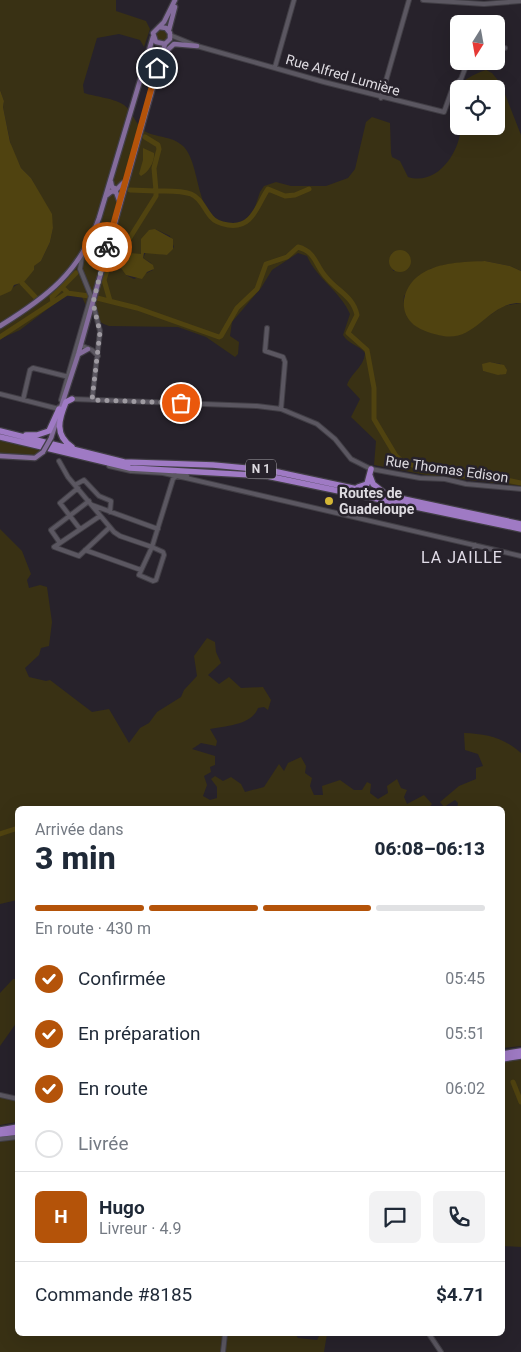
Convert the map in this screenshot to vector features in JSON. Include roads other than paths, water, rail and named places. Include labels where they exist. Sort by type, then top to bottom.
[{"type":"highway","points":[[72,399],[66,402],[59,429],[65,441],[76,450]]},
{"type":"highway","points":[[0,430],[28,436],[43,434],[51,428],[59,409]]},
{"type":"highway","name":"N 1","points":[[0,430],[124,462],[242,467],[314,479],[413,501],[424,506],[521,529]]},
{"type":"highway","name":"N 1","points":[[0,437],[130,468],[261,476],[521,524]]},
{"type":"highway","points":[[314,479],[362,487],[367,484],[370,472]]},
{"type":"highway","points":[[370,472],[373,484],[378,490],[413,501]]},
{"type":"highway","points":[[424,506],[460,506]]},
{"type":"highway","points":[[424,506],[463,521]]},
{"type":"highway","points":[[485,511],[521,524]]},
{"type":"highway","points":[[481,525],[506,526]]},
{"type":"highway","points":[[505,1054],[521,1051]]},
{"type":"highway","points":[[505,1059],[521,1056]]},
{"type":"highway","points":[[0,1130],[15,1128]]},
{"type":"highway","points":[[0,1134],[15,1132]]},
{"type":"main road","points":[[0,456],[35,458],[43,452],[51,438],[78,355],[125,180],[157,68],[170,32],[171,13],[176,0]]},
{"type":"main road","points":[[0,326],[35,305],[62,282],[85,250],[93,235],[105,198],[154,31],[171,13]]},
{"type":"main road","points":[[159,27],[170,32]]},
{"type":"main road","points":[[153,37],[158,43],[167,42]]},
{"type":"main road","points":[[157,68],[163,54],[171,46],[181,43],[197,46]]},
{"type":"main road","points":[[140,77],[143,72],[148,70],[152,73],[154,81]]},
{"type":"main road","points":[[111,175],[112,186],[115,188],[120,188],[125,180]]},
{"type":"main road","points":[[105,198],[110,191],[116,192],[119,196],[119,204]]},
{"type":"main road","points":[[78,355],[88,349]]},
{"type":"street","points":[[275,67],[294,0]]},
{"type":"street","points":[[381,98],[409,0]]},
{"type":"street","points":[[423,0],[474,4],[521,1]]},
{"type":"street","name":"Rue Alfred Lumière","points":[[170,32],[182,41],[197,46],[381,98],[444,112],[453,87],[461,78],[464,70]]},
{"type":"street","name":"Rue Alfred Lumière","points":[[167,42],[182,41]]},
{"type":"street","points":[[85,250],[80,266],[91,292],[91,304],[100,332],[92,400]]},
{"type":"street","points":[[0,394],[59,409],[91,304]]},
{"type":"street","points":[[267,328],[265,351],[283,357],[286,362],[281,409]]},
{"type":"street","points":[[79,339],[80,347],[88,349],[98,356]]},
{"type":"street","points":[[23,400],[30,370],[33,368],[70,377]]},
{"type":"street","name":"Rue Thomas Edison","points":[[72,399],[257,406],[281,409],[319,426],[335,439],[351,459],[370,472],[445,479],[466,484],[521,490]]},
{"type":"street","points":[[59,461],[76,487],[100,516],[120,536],[152,547],[164,553],[156,580],[140,576],[141,570],[152,547],[175,476]]},
{"type":"street","points":[[95,461],[131,471],[163,473],[196,480],[521,556]]},
{"type":"street","points":[[80,530],[60,503],[84,480],[99,496],[111,501],[110,512]]},
{"type":"street","points":[[90,503],[158,529]]},
{"type":"street","points":[[60,543],[51,530],[90,503]]},
{"type":"street","points":[[100,516],[54,547],[79,556],[110,527]]},
{"type":"street","points":[[472,558],[475,545]]},
{"type":"street","points":[[85,550],[141,570]]},
{"type":"street","points":[[0,1095],[15,1098]]},
{"type":"street","points":[[0,1140],[15,1138]]},
{"type":"street","points":[[223,1352],[225,1336]]},
{"type":"street","points":[[430,1336],[441,1352]]},
{"type":"waterway","points":[[145,137],[158,145],[159,149],[154,168],[156,191],[178,191],[191,194],[200,201],[213,219],[221,223],[236,225],[249,220],[268,189],[285,196],[295,195],[309,189]]},
{"type":"waterway","points":[[109,261],[119,255],[156,196],[156,191],[130,190]]},
{"type":"waterway","points":[[110,301],[104,280],[119,232]]},
{"type":"waterway","points":[[97,298],[137,308],[219,337],[237,308],[257,289],[266,264],[287,257],[298,247],[304,249],[312,256],[330,282],[348,298],[355,308],[357,315],[348,333],[367,350],[374,388],[374,419],[396,456],[403,462],[427,470],[473,477],[487,476],[521,483]]},
{"type":"waterway","points":[[68,293],[62,287],[76,273]]},
{"type":"waterway","points":[[22,283],[38,300]]},
{"type":"waterway","points":[[53,302],[52,297],[62,287]]},
{"type":"waterway","points":[[0,337],[67,293],[89,296]]},
{"type":"waterway","points":[[0,834],[15,829]]},
{"type":"waterway","points":[[513,1082],[521,1102]]},
{"type":"place","name":"Routes de Guadeloupe","points":[[329,501]]},
{"type":"district","name":"LA JAILLE","points":[[462,557]]}]
